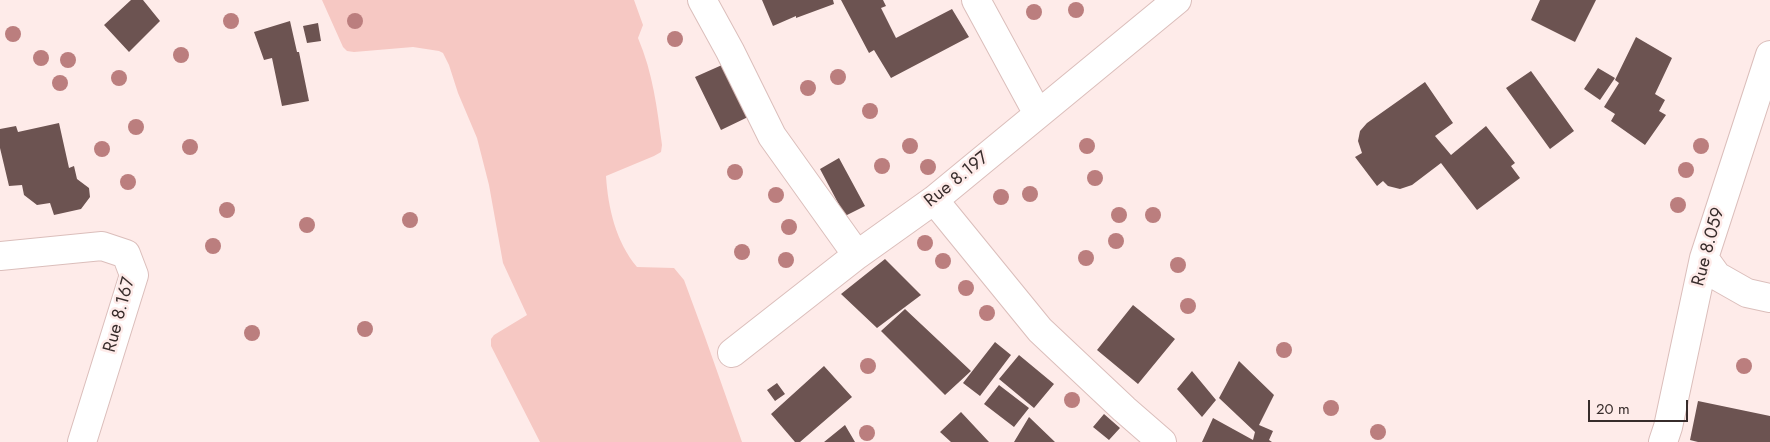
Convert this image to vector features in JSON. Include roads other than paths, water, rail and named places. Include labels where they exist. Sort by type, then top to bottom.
[{"type":"street","points":[[702,0],[730,51],[772,136],[857,255]]},
{"type":"street","points":[[976,0],[1038,114]]},
{"type":"street","name":"Rue 8.197","points":[[732,353],[857,255],[934,200],[1177,0]]},
{"type":"street","name":"Rue 8.059","points":[[1663,442],[1704,258],[1768,69]]},
{"type":"street","points":[[934,200],[1040,330],[1162,442]]},
{"type":"street","name":"Rue 8.167","points":[[0,256],[102,246],[126,254],[134,275],[82,442]]},
{"type":"street","points":[[1704,258],[1717,276],[1747,293],[1770,298]]}]
